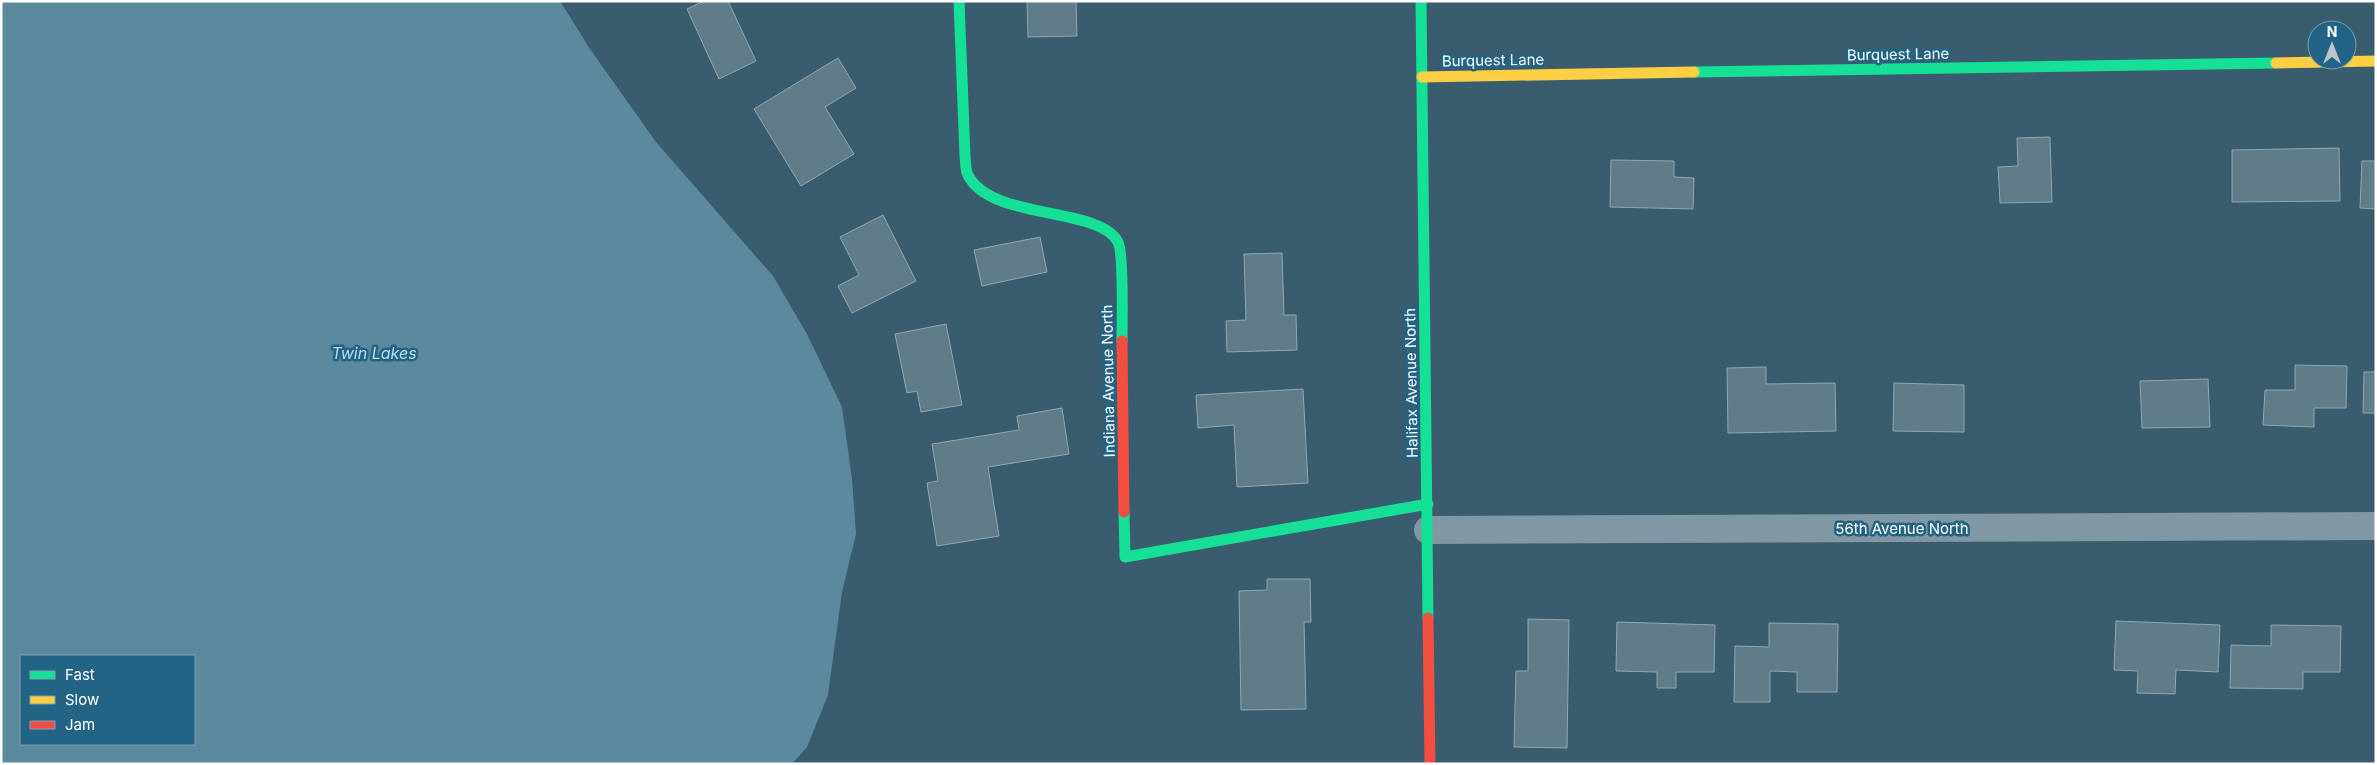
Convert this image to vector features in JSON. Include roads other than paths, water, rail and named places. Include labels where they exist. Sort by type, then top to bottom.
[{"type":"street","name":"Indiana Avenue North","points":[[959,1],[965,156],[968,176],[980,191],[999,200],[1103,228],[1118,240],[1121,256],[1125,557],[1428,517]]},
{"type":"street","name":"Halifax Avenue North","points":[[1420,1],[1430,764]]},
{"type":"street","name":"Burquest Lane","points":[[1422,76],[2376,60]]},
{"type":"street","name":"56th Avenue North","points":[[1428,517],[2376,526]]},
{"type":"water","name":"Twin Lakes","points":[[1,1],[560,1],[590,49],[656,142],[773,276],[807,334],[842,407],[852,479],[856,534],[842,592],[828,695],[807,747],[792,764],[1,764]]}]
